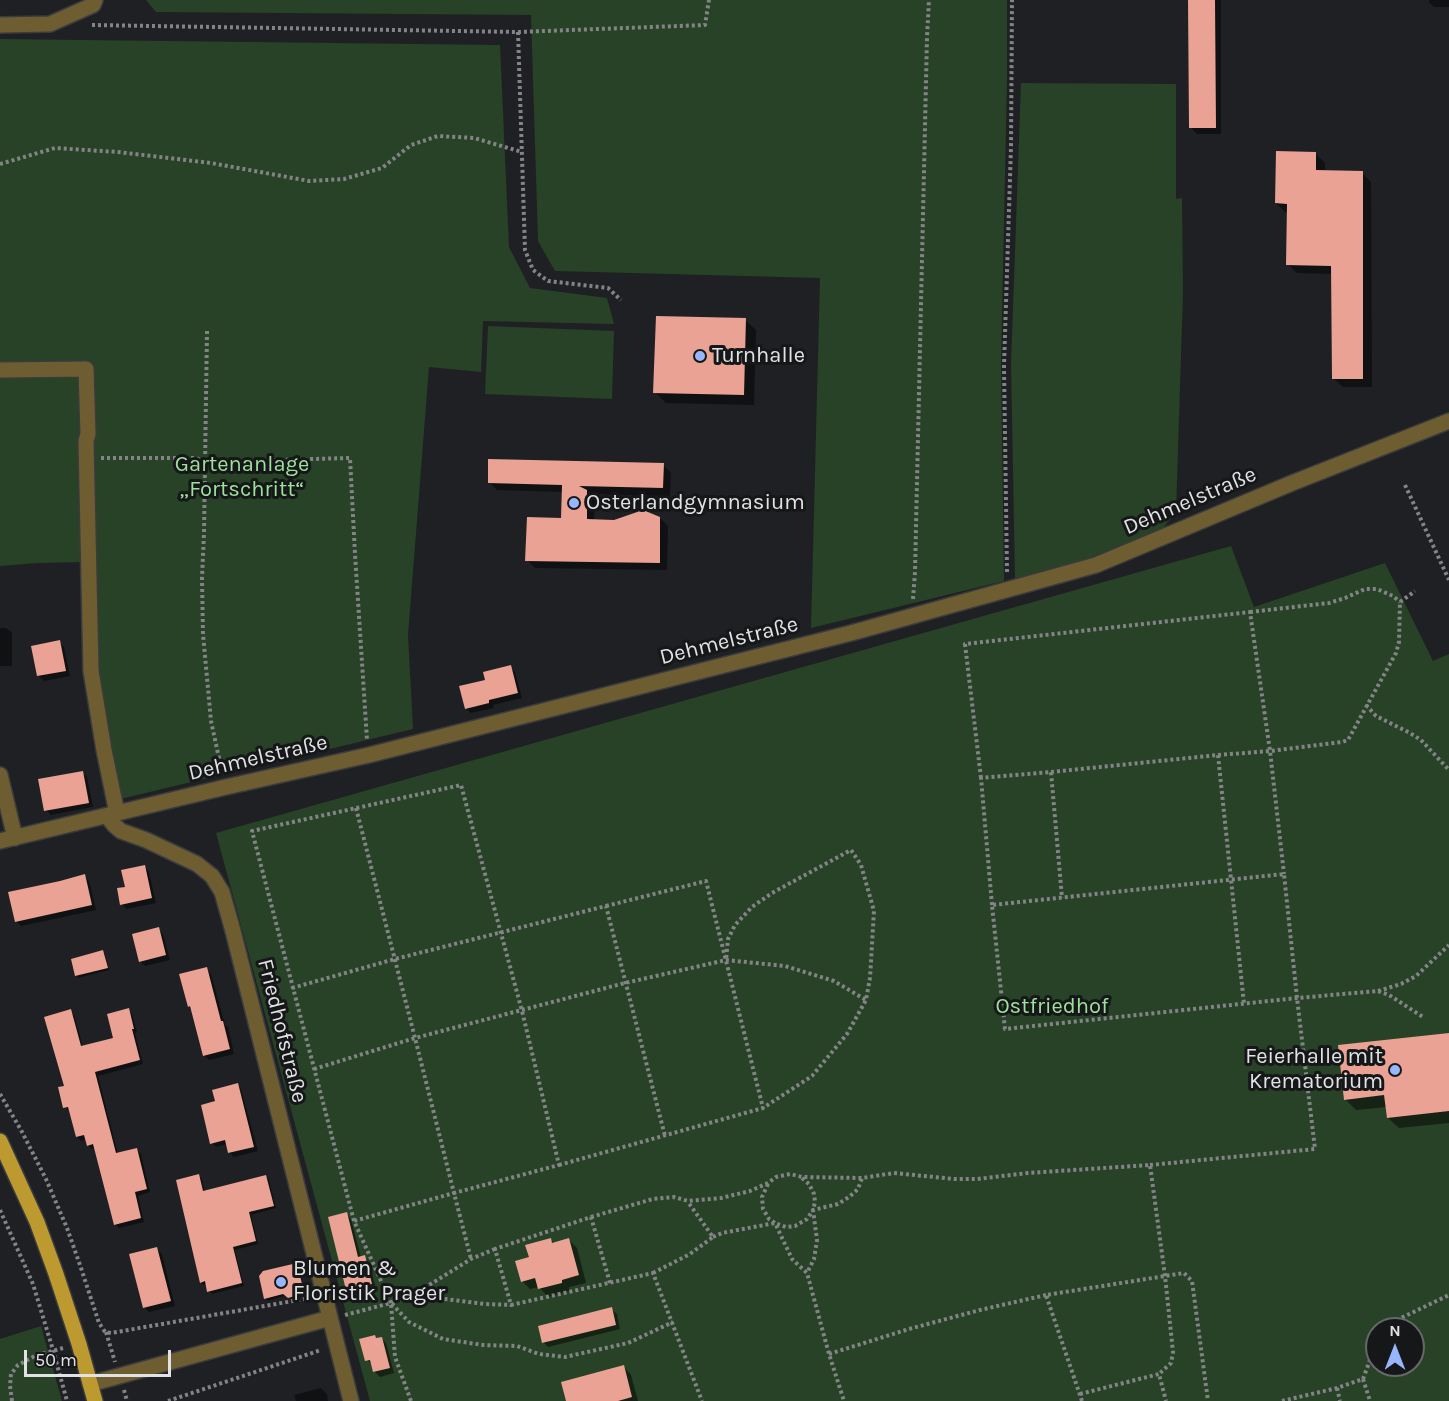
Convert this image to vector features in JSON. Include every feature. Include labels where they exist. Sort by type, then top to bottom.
[{"type":"main road","points":[[0,1141],[44,1241],[95,1401]]},
{"type":"street","points":[[0,25],[50,24],[93,5],[95,0]]},
{"type":"street","points":[[0,370],[87,369],[88,434],[86,441],[91,671],[112,814]]},
{"type":"street","name":"Dehmelstraße","points":[[8,840],[369,755],[784,651],[1096,565],[1292,483],[1449,421]]},
{"type":"street","points":[[0,775],[8,840]]},
{"type":"street","name":"Friedhofstraße","points":[[112,814],[114,825],[121,831],[197,864],[212,876],[222,892],[351,1401]]},
{"type":"street","points":[[90,1384],[330,1318]]},
{"type":"path","points":[[85,25],[518,32],[705,25],[709,0]]},
{"type":"path","points":[[912,617],[929,0]]},
{"type":"path","points":[[1008,590],[1004,366],[1011,147],[1012,0]]},
{"type":"path","points":[[518,32],[525,250],[532,270],[548,281],[608,288],[621,300]]},
{"type":"path","points":[[0,164],[55,148],[118,152],[212,163],[309,181],[344,179],[382,168],[411,145],[438,136],[474,138],[522,152]]},
{"type":"path","points":[[207,331],[203,634],[212,721],[226,788]]},
{"type":"path","points":[[87,458],[196,458],[206,462],[350,458],[369,755]]},
{"type":"path","points":[[1405,485],[1449,580]]},
{"type":"path","points":[[1400,602],[1384,591],[1365,589],[1329,603],[965,644],[981,778],[1005,1029],[1378,991],[1401,984],[1416,976],[1449,945]]},
{"type":"path","points":[[1400,602],[1415,591]]},
{"type":"path","points":[[981,778],[1270,751],[1348,740],[1396,653],[1399,642],[1400,602]]},
{"type":"path","points":[[330,1318],[391,1303],[413,1295],[471,1259],[591,1217],[653,1199],[674,1197],[688,1201],[721,1198],[750,1191],[776,1177],[790,1174],[802,1177],[862,1178],[894,1173],[977,1179],[1315,1149],[1270,751],[1250,612]]},
{"type":"path","points":[[1366,705],[1376,716],[1421,740],[1449,770]]},
{"type":"path","points":[[1218,755],[1244,1004]]},
{"type":"path","points":[[1051,772],[1062,898]]},
{"type":"path","points":[[559,1165],[522,1011],[461,784],[252,831],[354,1221],[391,1303],[409,1322],[443,1339],[517,1347],[539,1354],[565,1357],[628,1342],[673,1322]]},
{"type":"path","points":[[356,808],[471,1259]]},
{"type":"path","points":[[354,1221],[763,1108],[812,1076],[847,1034],[866,1000],[870,978],[874,911],[861,865],[851,850],[772,893],[752,907],[735,925],[728,939],[726,960]]},
{"type":"path","points":[[992,905],[1284,874]]},
{"type":"path","points":[[292,988],[501,932],[706,881],[763,1108]]},
{"type":"path","points":[[606,906],[665,1136]]},
{"type":"path","points":[[314,1069],[416,1038],[625,983],[726,960],[785,966],[834,981],[866,1000]]},
{"type":"path","points":[[1378,991],[1389,994],[1423,1017]]},
{"type":"path","points":[[0,1094],[46,1179],[74,1246],[99,1323],[105,1332],[111,1333],[325,1295]]},
{"type":"path","points":[[1080,1394],[1159,1374],[1171,1363],[1173,1352],[1165,1276],[1150,1165]]},
{"type":"path","points":[[768,1183],[762,1197],[764,1209],[770,1219],[786,1227],[795,1226],[807,1219],[815,1202],[810,1184],[802,1177]]},
{"type":"path","points":[[813,1210],[838,1204],[858,1189],[862,1178]]},
{"type":"path","points":[[688,1201],[713,1237]]},
{"type":"path","points":[[0,1210],[33,1284],[67,1401]]},
{"type":"path","points":[[807,1273],[814,1259],[817,1240],[813,1210]]},
{"type":"path","points":[[591,1217],[610,1283]]},
{"type":"path","points":[[413,1295],[511,1305],[653,1273],[690,1254],[722,1233],[776,1223]]},
{"type":"path","points":[[776,1223],[792,1259],[807,1273],[844,1401]]},
{"type":"path","points":[[495,1249],[511,1305]]},
{"type":"path","points":[[653,1273],[702,1401]]},
{"type":"path","points":[[829,1354],[980,1310],[1046,1295],[1184,1273],[1192,1281],[1208,1401]]},
{"type":"path","points":[[1046,1295],[1082,1401]]},
{"type":"path","points":[[1403,1317],[1449,1295]]},
{"type":"path","points":[[391,1303],[395,1357],[411,1401]]},
{"type":"path","points":[[168,1401],[336,1344]]},
{"type":"path","points":[[12,1401],[11,1374],[18,1365],[46,1353]]},
{"type":"path","points":[[1159,1374],[1166,1401]]},
{"type":"path","points":[[1365,1374],[1363,1379],[1370,1401]]},
{"type":"path","points":[[1282,1401],[1337,1388],[1363,1379]]},
{"type":"path","points":[[1337,1388],[1340,1401]]},
{"type":"green space","points":[[146,0],[1007,0],[1001,365],[1004,581],[811,628],[820,278],[555,271],[538,241],[531,15],[156,12]]},
{"type":"green space","name":"Gartenanlage „Fortschritt“","points":[[0,39],[500,45],[509,247],[530,288],[607,298],[614,324],[483,321],[481,372],[429,367],[408,635],[413,729],[108,802],[86,562],[0,566]]},
{"type":"green space","points":[[1021,83],[1176,84],[1176,199],[1182,198],[1183,293],[1176,512],[1162,529],[1087,559],[1015,579],[1011,363]]},
{"type":"green space","points":[[488,326],[614,331],[612,399],[485,394]]},
{"type":"green space","name":"Ostfriedhof","points":[[1231,546],[1254,607],[1385,563],[1433,661],[1449,654],[1449,1401],[370,1401],[216,833]]},
{"type":"green space","points":[[41,1326],[62,1401],[0,1401],[0,1339]]},
{"type":"building","points":[[1188,0],[1215,0],[1216,128],[1189,128]]},
{"type":"building","points":[[1276,151],[1316,152],[1316,170],[1363,171],[1363,379],[1332,379],[1331,266],[1286,265],[1287,204],[1275,203]]},
{"type":"building","name":"Turnhalle","points":[[656,316],[746,318],[744,395],[653,393]]},
{"type":"building","name":"Osterlandgymnasium","points":[[488,459],[664,463],[663,488],[579,486],[587,490],[587,519],[614,520],[643,510],[660,517],[660,563],[525,561],[527,517],[561,518],[562,485],[488,483]]},
{"type":"building","points":[[60,640],[66,671],[37,676],[31,646]]},
{"type":"building","points":[[511,665],[518,693],[465,709],[459,686],[485,680],[483,672]]},
{"type":"building","points":[[83,771],[89,803],[44,811],[38,779]]},
{"type":"building","points":[[145,865],[152,898],[120,905],[117,888],[125,887],[121,870]]},
{"type":"building","points":[[85,874],[92,905],[15,922],[8,892]]},
{"type":"building","points":[[159,927],[166,955],[139,962],[132,934]]},
{"type":"building","points":[[103,950],[108,968],[75,976],[71,959]]},
{"type":"building","points":[[207,967],[230,1049],[203,1056],[179,974]]},
{"type":"building","points":[[129,1008],[140,1060],[95,1072],[116,1153],[137,1148],[147,1189],[135,1192],[141,1218],[114,1225],[93,1144],[87,1146],[84,1135],[76,1137],[68,1107],[63,1108],[58,1087],[64,1086],[44,1017],[71,1009],[81,1046],[113,1038],[107,1014]]},
{"type":"building","name":"Feierhalle mit Krematorium","points":[[1449,1033],[1449,1111],[1387,1118],[1384,1095],[1344,1100],[1338,1045]]},
{"type":"building","points":[[238,1083],[254,1147],[228,1153],[225,1140],[210,1144],[201,1105],[215,1101],[212,1090]]},
{"type":"building","points":[[199,1174],[203,1191],[266,1175],[274,1206],[249,1212],[256,1241],[233,1247],[242,1283],[207,1292],[205,1281],[200,1283],[176,1180]]},
{"type":"building","points":[[347,1212],[358,1257],[365,1255],[372,1284],[346,1290],[328,1217]]},
{"type":"building","points":[[551,1238],[552,1243],[569,1238],[579,1275],[562,1280],[562,1283],[538,1289],[535,1278],[521,1282],[515,1261],[529,1257],[525,1245]]},
{"type":"building","points":[[157,1247],[171,1301],[143,1308],[129,1254]]},
{"type":"building","name":"Blumen & Floristik Prager","points":[[297,1263],[303,1288],[299,1295],[288,1298],[283,1294],[264,1299],[259,1276],[263,1271]]},
{"type":"building","points":[[612,1307],[616,1325],[542,1343],[538,1326]]},
{"type":"building","points":[[375,1335],[376,1338],[382,1337],[390,1368],[373,1372],[370,1360],[365,1361],[359,1339]]},
{"type":"building","points":[[624,1365],[632,1397],[618,1401],[566,1401],[561,1382]]},
{"type":"place","name":"Turnhalle","points":[[700,356]]},
{"type":"place","name":"Osterlandgymnasium","points":[[574,503]]},
{"type":"place","name":"Feierhalle mit Krematorium","points":[[1395,1070]]},
{"type":"place","name":"Blumen & Floristik Prager","points":[[281,1282]]}]
